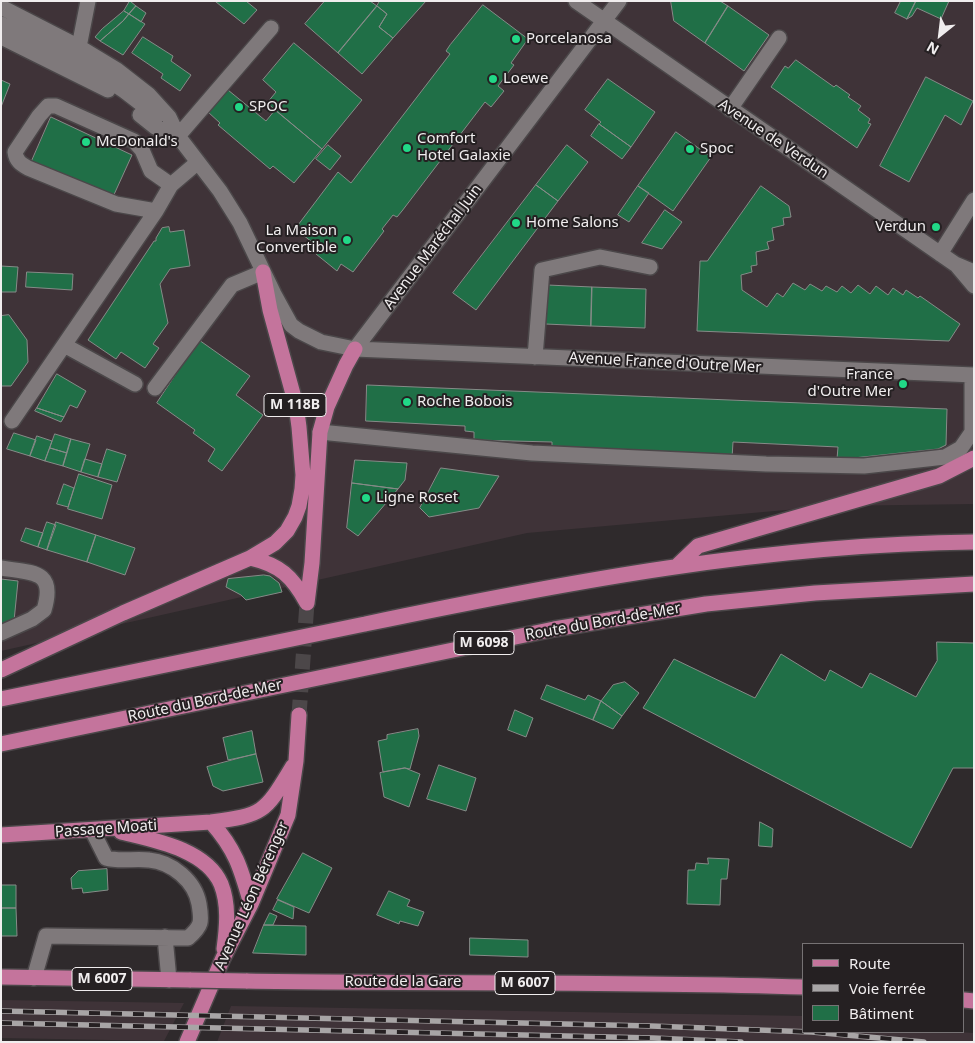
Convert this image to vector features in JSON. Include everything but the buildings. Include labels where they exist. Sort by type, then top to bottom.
[{"type":"main road","name":"M 118B","points":[[1,670],[123,613],[250,558],[275,543],[287,531],[300,506],[303,475],[296,406],[270,310],[263,272]]},
{"type":"main road","name":"M 118B","points":[[250,558],[273,565],[287,574],[296,584],[307,603],[312,563],[320,432],[326,407],[346,364],[356,349]]},
{"type":"main road","points":[[677,566],[698,546],[939,476],[974,458]]},
{"type":"main road","points":[[1,699],[510,594],[677,566],[843,547],[974,542]]},
{"type":"main road","name":"Route du Bord-de-Mer","points":[[1,744],[564,627],[706,604],[834,591],[974,584]]},
{"type":"main road","name":"Avenue Léon Bérenger","points":[[187,1042],[223,958],[251,904],[288,814],[296,760],[299,715]]},
{"type":"main road","name":"Passage Moati","points":[[1,835],[211,822],[242,818],[261,811],[273,798],[296,760]]},
{"type":"main road","points":[[211,822],[230,844],[236,856],[251,904]]},
{"type":"main road","points":[[98,829],[156,840],[182,850],[210,869],[220,882],[226,908],[227,925],[223,958]]},
{"type":"main road","name":"Route de la Gare","points":[[1,977],[376,983],[616,983],[802,987]]},
{"type":"street","points":[[79,47],[88,1]]},
{"type":"street","name":"Avenue de Verdun","points":[[576,1],[940,254],[955,264],[974,272]]},
{"type":"street","name":"Avenue Maréchal Juin","points":[[356,349],[619,1]]},
{"type":"street","points":[[1,7],[79,47],[117,70],[149,95],[169,118],[178,136]]},
{"type":"street","points":[[1,24],[61,52],[118,85],[144,105],[178,136],[220,191],[240,223],[291,325],[298,331],[321,342],[356,349]]},
{"type":"street","points":[[178,136],[271,28]]},
{"type":"street","points":[[1,37],[114,93],[155,127],[178,136]]},
{"type":"street","points":[[730,109],[779,38]]},
{"type":"street","points":[[156,211],[116,204],[28,168],[19,163],[15,158],[15,152],[39,116],[48,106],[56,106],[134,141],[142,150],[151,171],[171,184]]},
{"type":"street","points":[[12,421],[156,211],[171,184],[198,162]]},
{"type":"street","points":[[940,254],[974,200]]},
{"type":"street","points":[[535,357],[542,270],[600,257],[650,267]]},
{"type":"street","points":[[955,264],[974,286]]},
{"type":"street","points":[[155,388],[232,285],[263,272]]},
{"type":"street","points":[[64,345],[135,384]]},
{"type":"street","name":"Avenue France d'Outre Mer","points":[[356,349],[973,375]]},
{"type":"street","points":[[320,432],[532,454],[766,464],[864,466],[945,458],[962,448],[972,432],[973,375]]},
{"type":"street","points":[[1,568],[38,575],[45,579],[47,589],[44,610],[32,619],[1,633]]},
{"type":"street","points":[[34,978],[46,936],[188,938],[199,928],[201,919],[194,887],[182,876],[160,862],[106,858],[98,829]]},
{"type":"street","points":[[165,938],[169,980]]},
{"type":"shaded area","points":[[1,1],[974,1],[974,504],[831,506],[527,533],[1,651]]},
{"type":"shaded area","points":[[1,1000],[184,1003],[164,1041],[1,1038]]},
{"type":"shaded area","points":[[231,1006],[802,1016],[802,1033],[974,1033],[974,1042],[217,1042]]},
{"type":"tunnel","points":[[299,715],[307,603]]},
{"type":"railway","points":[[1,1011],[651,1026],[802,1032]]},
{"type":"railway","points":[[1,1023],[653,1038],[741,1042]]},
{"type":"railway","points":[[823,1033],[924,1042]]},
{"type":"place","name":"Porcelanosa","points":[[516,39]]},
{"type":"place","name":"Loewe","points":[[493,79]]},
{"type":"place","name":"SPOC","points":[[239,107]]},
{"type":"place","name":"McDonald's","points":[[86,142]]},
{"type":"place","name":"Comfort Hotel Galaxie","points":[[407,148]]},
{"type":"place","name":"Spoc","points":[[690,149]]},
{"type":"place","name":"Home Salons","points":[[516,223]]},
{"type":"place","name":"Verdun","points":[[936,227]]},
{"type":"place","name":"La Maison Convertible","points":[[347,240]]},
{"type":"place","name":"France d'Outre Mer","points":[[903,384]]},
{"type":"place","name":"Roche Bobois","points":[[407,402]]},
{"type":"place","name":"Ligne Roset","points":[[366,498]]}]
